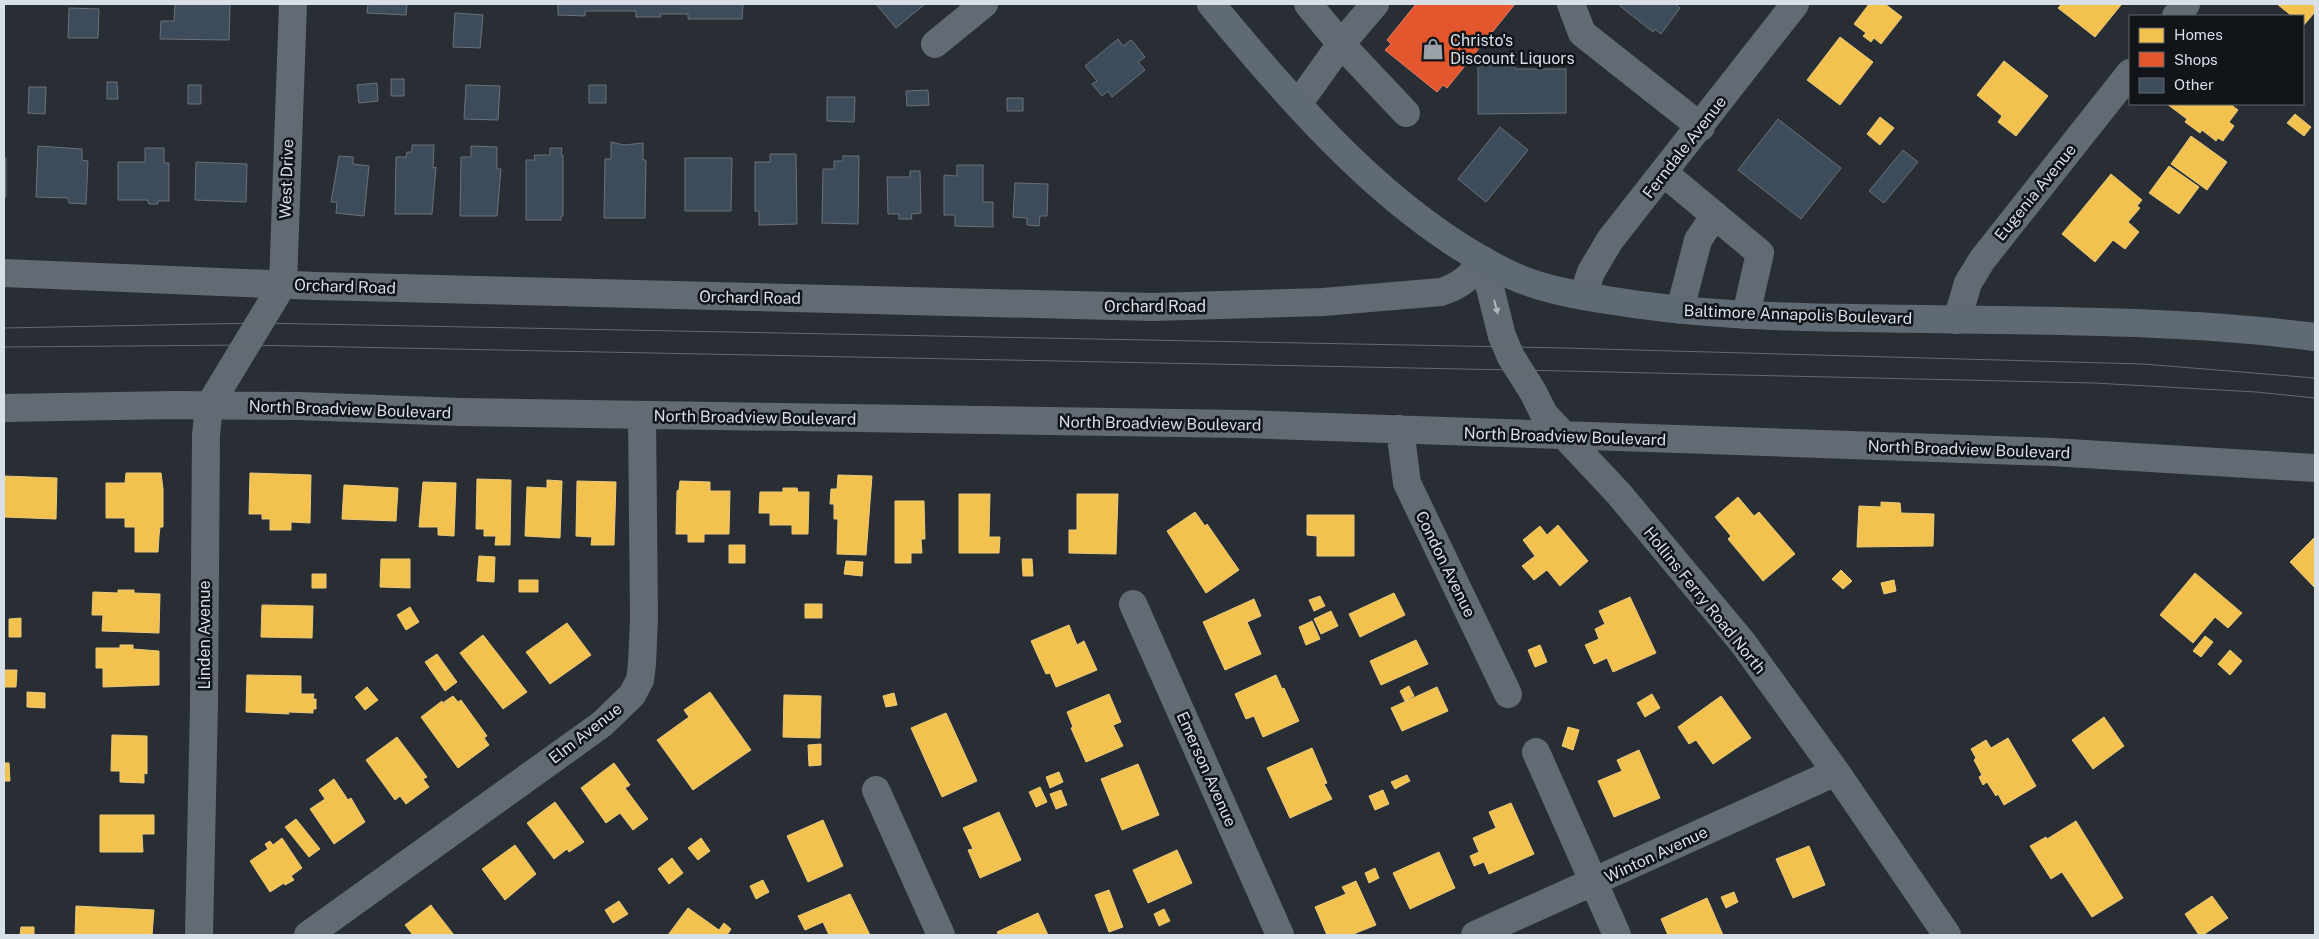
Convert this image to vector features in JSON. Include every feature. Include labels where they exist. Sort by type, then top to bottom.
[{"type":"main road","name":"Baltimore Annapolis Boulevard","points":[[1211,4],[1298,104],[1345,153],[1383,188],[1434,227],[1484,260],[1537,285],[1583,296],[1680,310],[1746,315],[2140,324],[2315,337]]},
{"type":"street","name":"West Drive","points":[[246,344],[282,284],[293,4]]},
{"type":"street","points":[[935,44],[984,4]]},
{"type":"street","points":[[1308,4],[1341,44],[1406,113]]},
{"type":"street","points":[[1298,104],[1341,44],[1375,4]]},
{"type":"street","points":[[1572,4],[1582,33],[1701,127]]},
{"type":"street","name":"Ferndale Avenue","points":[[1583,296],[1590,272],[1602,252],[1795,4]]},
{"type":"street","points":[[2177,15],[2186,4]]},
{"type":"street","name":"Eugenia Avenue","points":[[1957,320],[1968,283],[1982,260],[2129,74]]},
{"type":"street","points":[[1664,173],[1760,253],[1746,315]]},
{"type":"street","points":[[1680,310],[1698,240],[1715,215]]},
{"type":"street","name":"Orchard Road","points":[[4,273],[282,284],[1152,307],[1384,298],[1441,292],[1451,289],[1468,278],[1484,260]]},
{"type":"street","name":"Hollins Ferry Road North","points":[[1484,260],[1502,336],[1511,357],[1533,392],[1544,414],[1619,494],[1743,643],[1836,772],[1947,935]]},
{"type":"street","name":"Linden Avenue","points":[[199,935],[206,435],[209,406],[246,344]]},
{"type":"street","name":"North Broadview Boulevard","points":[[4,408],[209,406],[1242,424],[2052,452],[2315,468]]},
{"type":"street","name":"Elm Avenue","points":[[308,935],[602,724],[632,695],[640,680],[644,619],[642,415]]},
{"type":"street","name":"Condon Avenue","points":[[1400,429],[1407,483],[1508,694]]},
{"type":"street","name":"Emerson Avenue","points":[[1134,604],[1280,935]]},
{"type":"street","points":[[1536,752],[1618,935]]},
{"type":"street","name":"Winton Avenue","points":[[1474,935],[1594,883],[1836,772]]},
{"type":"street","points":[[876,790],[941,935]]},
{"type":"building: Homes","points":[[1869,4],[1885,4],[1902,17],[1881,44],[1874,38],[1871,42],[1863,36],[1866,33],[1854,24]]},
{"type":"building: Homes","points":[[2062,4],[2121,5],[2095,37],[2058,8]]},
{"type":"building: Homes","points":[[2277,4],[2315,4],[2315,12],[2304,25],[2304,15],[2291,15]]},
{"type":"building: Homes","points":[[1840,37],[1873,62],[1840,105],[1807,80]]},
{"type":"building: Homes","points":[[2004,61],[2048,96],[2016,136],[1998,122],[2002,116],[1977,95]]},
{"type":"building: Homes","points":[[2168,105],[2231,105],[2238,110],[2229,122],[2234,126],[2223,141],[2218,138],[2216,141],[2202,130],[2200,133],[2185,122],[2187,119]]},
{"type":"building: Homes","points":[[2295,114],[2311,127],[2304,136],[2287,123]]},
{"type":"building: Homes","points":[[1880,117],[1894,128],[1880,145],[1867,134]]},
{"type":"building: Homes","points":[[2191,136],[2227,162],[2207,190],[2171,164]]},
{"type":"building: Homes","points":[[2169,166],[2199,187],[2179,214],[2149,193]]},
{"type":"building: Homes","points":[[2111,174],[2142,200],[2137,206],[2140,208],[2128,222],[2139,232],[2125,249],[2113,240],[2095,262],[2062,234]]},
{"type":"building: Homes","points":[[126,473],[161,473],[163,527],[160,527],[158,552],[135,552],[135,527],[125,527],[125,518],[106,518],[106,483],[125,483]]},
{"type":"building: Homes","points":[[250,473],[311,475],[310,523],[291,522],[291,530],[270,530],[270,519],[262,519],[262,514],[249,514]]},
{"type":"building: Homes","points":[[838,475],[872,476],[866,555],[837,554],[838,519],[834,519],[834,504],[830,504],[831,489],[837,489]]},
{"type":"building: Homes","points":[[4,476],[57,478],[56,519],[4,517]]},
{"type":"building: Homes","points":[[477,479],[511,480],[510,545],[495,545],[496,536],[484,536],[484,529],[476,529]]},
{"type":"building: Homes","points":[[547,480],[562,481],[560,538],[525,536],[527,487],[547,488]]},
{"type":"building: Homes","points":[[577,481],[616,482],[614,545],[591,545],[592,537],[576,536]]},
{"type":"building: Homes","points":[[680,481],[710,482],[710,491],[730,491],[729,534],[704,534],[704,542],[688,542],[688,534],[676,534],[677,491],[679,490]]},
{"type":"building: Homes","points":[[423,482],[456,483],[454,536],[438,535],[438,527],[419,527]]},
{"type":"building: Homes","points":[[344,485],[398,488],[396,521],[342,519]]},
{"type":"building: Homes","points":[[783,488],[797,488],[798,492],[809,492],[808,534],[792,534],[792,525],[770,525],[770,513],[759,513],[760,492],[783,492]]},
{"type":"building: Homes","points":[[959,494],[990,494],[989,537],[1000,537],[999,553],[959,553]]},
{"type":"building: Homes","points":[[1077,494],[1118,494],[1116,554],[1069,553],[1069,530],[1077,530]]},
{"type":"building: Homes","points":[[1738,497],[1754,516],[1759,512],[1795,554],[1763,581],[1728,539],[1731,536],[1715,517]]},
{"type":"building: Homes","points":[[895,501],[924,501],[925,539],[921,539],[922,553],[911,553],[911,563],[895,563]]},
{"type":"building: Homes","points":[[1881,502],[1900,503],[1901,513],[1934,514],[1933,546],[1857,547],[1859,506],[1881,507]]},
{"type":"building: Homes","points":[[1195,512],[1205,526],[1207,524],[1239,570],[1206,593],[1167,531]]},
{"type":"building: Homes","points":[[1307,515],[1354,515],[1354,556],[1317,556],[1317,536],[1307,535]]},
{"type":"building: Homes","points":[[1558,525],[1588,561],[1560,586],[1547,570],[1534,580],[1522,566],[1535,556],[1523,540],[1540,526],[1547,535]]},
{"type":"building: Homes","points":[[2315,537],[2315,588],[2290,562]]},
{"type":"building: Homes","points":[[729,545],[745,545],[745,563],[729,563]]},
{"type":"building: Homes","points":[[479,556],[495,557],[494,582],[477,581]]},
{"type":"building: Homes","points":[[381,559],[410,559],[410,588],[380,587]]},
{"type":"building: Homes","points":[[1022,559],[1032,559],[1033,576],[1023,576]]},
{"type":"building: Homes","points":[[846,561],[863,562],[862,576],[844,574]]},
{"type":"building: Homes","points":[[1841,570],[1852,581],[1843,589],[1832,579]]},
{"type":"building: Homes","points":[[2195,573],[2242,613],[2228,628],[2215,617],[2193,643],[2160,615]]},
{"type":"building: Homes","points":[[312,574],[326,574],[326,588],[312,588]]},
{"type":"building: Homes","points":[[519,580],[538,580],[538,592],[519,592]]},
{"type":"building: Homes","points":[[1894,580],[1896,591],[1884,594],[1881,583]]},
{"type":"building: Homes","points":[[118,590],[134,590],[134,593],[160,594],[159,633],[102,631],[103,615],[92,615],[93,592],[118,593]]},
{"type":"building: Homes","points":[[1394,593],[1405,615],[1360,637],[1349,614]]},
{"type":"building: Homes","points":[[1320,596],[1325,606],[1314,611],[1309,600]]},
{"type":"building: Homes","points":[[1630,597],[1656,653],[1613,672],[1607,658],[1594,664],[1585,645],[1599,639],[1595,629],[1605,624],[1599,611]]},
{"type":"building: Homes","points":[[1254,599],[1261,616],[1247,622],[1261,654],[1225,670],[1203,622]]},
{"type":"building: Homes","points":[[805,604],[822,604],[822,618],[805,618]]},
{"type":"building: Homes","points":[[262,605],[313,606],[312,638],[261,637]]},
{"type":"building: Homes","points":[[410,607],[419,622],[406,630],[397,615]]},
{"type":"building: Homes","points":[[1331,611],[1338,626],[1321,634],[1314,619]]},
{"type":"building: Homes","points":[[21,618],[21,637],[9,637],[9,619]]},
{"type":"building: Homes","points":[[1312,621],[1320,639],[1306,645],[1299,627]]},
{"type":"building: Homes","points":[[567,623],[591,655],[550,684],[526,652]]},
{"type":"building: Homes","points":[[1069,625],[1077,645],[1084,641],[1097,670],[1056,687],[1050,673],[1046,674],[1031,641]]},
{"type":"building: Homes","points":[[483,635],[527,692],[503,709],[460,653]]},
{"type":"building: Homes","points":[[2205,636],[2213,642],[2201,657],[2193,651]]},
{"type":"building: Homes","points":[[1416,640],[1428,664],[1381,685],[1370,661]]},
{"type":"building: Homes","points":[[120,645],[133,645],[133,649],[159,651],[159,685],[103,687],[103,668],[96,668],[96,648],[120,648]]},
{"type":"building: Homes","points":[[1540,645],[1547,662],[1535,667],[1528,650]]},
{"type":"building: Homes","points":[[2230,650],[2242,661],[2230,675],[2218,664]]},
{"type":"building: Homes","points":[[437,654],[457,682],[445,691],[425,662]]},
{"type":"building: Homes","points":[[4,670],[17,670],[16,687],[4,687]]},
{"type":"building: Homes","points":[[247,675],[301,676],[301,694],[314,694],[313,699],[316,699],[316,709],[313,709],[313,713],[246,712]]},
{"type":"building: Homes","points":[[1276,675],[1299,721],[1263,737],[1254,716],[1246,719],[1235,694]]},
{"type":"building: Homes","points":[[1409,686],[1414,696],[1405,701],[1400,691]]},
{"type":"building: Homes","points":[[367,687],[378,700],[365,710],[355,697]]},
{"type":"building: Homes","points":[[1437,687],[1448,711],[1402,731],[1391,708]]},
{"type":"building: Homes","points":[[27,692],[45,693],[45,708],[27,707]]},
{"type":"building: Homes","points":[[710,692],[751,750],[693,790],[657,740],[689,717],[684,710]]},
{"type":"building: Homes","points":[[894,693],[897,705],[886,707],[883,696]]},
{"type":"building: Homes","points":[[1109,694],[1121,722],[1113,725],[1123,746],[1086,762],[1071,728],[1073,727],[1067,712]]},
{"type":"building: Homes","points":[[1652,694],[1660,708],[1645,717],[1637,703]]},
{"type":"building: Homes","points":[[784,695],[821,696],[820,738],[783,737]]},
{"type":"building: Homes","points":[[453,696],[458,702],[461,700],[487,736],[484,738],[489,745],[458,768],[421,717],[442,701],[448,709],[444,702]]},
{"type":"building: Homes","points":[[1721,696],[1751,738],[1713,764],[1696,740],[1689,744],[1678,727]]},
{"type":"building: Homes","points":[[946,713],[977,781],[942,797],[911,728]]},
{"type":"building: Homes","points":[[2104,717],[2124,746],[2093,769],[2072,740]]},
{"type":"building: Homes","points":[[1568,727],[1579,730],[1573,750],[1562,746]]},
{"type":"building: Homes","points":[[112,735],[147,736],[147,774],[144,773],[144,783],[120,782],[120,771],[111,771]]},
{"type":"building: Homes","points":[[397,737],[427,777],[423,779],[429,787],[406,804],[400,796],[395,800],[366,760]]},
{"type":"building: Homes","points":[[2008,738],[2036,786],[2004,805],[1998,794],[1996,796],[1987,782],[1983,785],[1979,777],[1982,775],[1974,760],[1976,758],[1971,749],[1986,740],[1991,748]]},
{"type":"building: Homes","points":[[821,744],[821,765],[809,766],[808,745]]},
{"type":"building: Homes","points":[[1312,748],[1327,783],[1324,784],[1332,799],[1290,818],[1267,768]]},
{"type":"building: Homes","points":[[1639,750],[1660,798],[1614,817],[1598,781],[1622,771],[1617,760]]},
{"type":"building: Homes","points":[[4,763],[9,763],[10,781],[4,781]]},
{"type":"building: Homes","points":[[614,763],[630,785],[625,788],[648,819],[633,830],[620,813],[606,823],[581,788]]},
{"type":"building: Homes","points":[[1138,764],[1159,815],[1122,830],[1101,779]]},
{"type":"building: Homes","points":[[1059,772],[1063,782],[1050,788],[1046,777]]},
{"type":"building: Homes","points":[[1407,775],[1410,781],[1395,789],[1391,782]]},
{"type":"building: Homes","points":[[334,779],[348,800],[351,798],[365,822],[334,844],[310,809],[325,799],[319,790]]},
{"type":"building: Homes","points":[[1040,787],[1047,802],[1036,807],[1029,792]]},
{"type":"building: Homes","points":[[1061,790],[1067,805],[1056,809],[1050,794]]},
{"type":"building: Homes","points":[[1383,790],[1389,804],[1375,810],[1369,796]]},
{"type":"building: Homes","points":[[555,802],[584,842],[569,852],[567,849],[554,859],[527,823]]},
{"type":"building: Homes","points":[[1511,803],[1534,854],[1489,874],[1484,862],[1474,866],[1470,856],[1479,852],[1473,838],[1496,828],[1489,812]]},
{"type":"building: Homes","points":[[999,812],[1021,860],[980,878],[968,850],[973,849],[963,828]]},
{"type":"building: Homes","points":[[100,815],[154,815],[154,834],[142,834],[143,852],[100,852]]},
{"type":"building: Homes","points":[[296,819],[320,849],[309,857],[285,827]]},
{"type":"building: Homes","points":[[823,820],[843,866],[808,882],[787,836]]},
{"type":"building: Homes","points":[[2076,821],[2123,898],[2092,917],[2062,872],[2051,879],[2030,846],[2046,837],[2047,839]]},
{"type":"building: Homes","points":[[282,838],[302,868],[291,876],[294,880],[285,885],[284,883],[270,892],[250,861],[268,849],[265,844],[270,841],[273,845]]},
{"type":"building: Homes","points":[[701,838],[710,851],[698,860],[688,848]]},
{"type":"building: Homes","points":[[515,845],[536,874],[505,900],[482,869]]},
{"type":"building: Homes","points":[[1809,846],[1825,885],[1793,898],[1776,859]]},
{"type":"building: Homes","points":[[1177,850],[1192,883],[1148,903],[1133,870]]},
{"type":"building: Homes","points":[[1439,852],[1455,888],[1410,909],[1393,873]]},
{"type":"building: Homes","points":[[672,858],[683,873],[669,884],[658,869]]},
{"type":"building: Homes","points":[[1375,868],[1379,878],[1369,883],[1365,873]]},
{"type":"building: Homes","points":[[763,880],[769,892],[756,899],[750,886]]},
{"type":"building: Homes","points":[[1356,881],[1376,925],[1351,935],[1327,935],[1315,907],[1346,894],[1342,887]]},
{"type":"building: Homes","points":[[1109,890],[1123,927],[1109,932],[1095,895]]},
{"type":"building: Homes","points":[[1734,892],[1738,902],[1726,908],[1721,897]]},
{"type":"building: Homes","points":[[850,894],[870,935],[829,935],[823,922],[805,930],[798,916]]},
{"type":"building: Homes","points":[[2212,896],[2228,918],[2203,935],[2199,935],[2185,914]]},
{"type":"building: Homes","points":[[1707,898],[1723,935],[1668,935],[1661,919]]},
{"type":"building: Homes","points":[[619,901],[628,914],[613,923],[605,910]]},
{"type":"building: Homes","points":[[431,905],[454,935],[413,935],[405,925]]},
{"type":"building: Homes","points":[[76,906],[154,910],[152,935],[75,935]]},
{"type":"building: Homes","points":[[688,908],[719,930],[724,923],[731,929],[727,935],[668,935]]},
{"type":"building: Homes","points":[[1164,909],[1170,921],[1159,926],[1154,914]]},
{"type":"building: Homes","points":[[1038,913],[1048,935],[999,935],[997,932]]},
{"type":"building: Homes","points":[[21,927],[34,927],[34,935],[20,935]]},
{"type":"building: Shops","name":"Christo's Discount Liquors","points":[[1416,4],[1515,4],[1447,88],[1443,85],[1437,92],[1385,50],[1391,44],[1387,40]]},
{"type":"building: Other","points":[[175,4],[230,4],[229,40],[160,39],[161,21],[174,21]]},
{"type":"building: Other","points":[[368,4],[407,4],[406,15],[367,13]]},
{"type":"building: Other","points":[[558,4],[743,4],[742,19],[688,19],[688,14],[660,14],[661,17],[636,17],[636,11],[585,11],[585,16],[558,15]]},
{"type":"building: Other","points":[[876,4],[925,4],[896,28]]},
{"type":"building: Other","points":[[1620,4],[1675,4],[1680,8],[1661,34],[1655,29],[1653,32],[1620,6]]},
{"type":"building: Other","points":[[69,8],[99,9],[98,38],[68,38]]},
{"type":"building: Other","points":[[455,13],[483,15],[480,48],[453,47]]},
{"type":"building: Other","points":[[1118,39],[1123,46],[1131,40],[1134,43],[1145,57],[1138,62],[1145,70],[1112,97],[1108,91],[1102,96],[1092,84],[1097,81],[1085,66]]},
{"type":"building: Other","points":[[1478,59],[1515,59],[1515,69],[1566,69],[1566,113],[1478,114]]},
{"type":"building: Other","points":[[391,79],[404,79],[404,96],[391,96]]},
{"type":"building: Other","points":[[107,82],[117,82],[118,99],[107,99]]},
{"type":"building: Other","points":[[377,83],[378,101],[359,103],[357,85]]},
{"type":"building: Other","points":[[188,85],[201,85],[201,104],[188,104]]},
{"type":"building: Other","points":[[466,85],[500,86],[498,120],[464,119]]},
{"type":"building: Other","points":[[589,85],[606,85],[606,103],[589,103]]},
{"type":"building: Other","points":[[29,87],[46,87],[45,114],[28,113]]},
{"type":"building: Other","points":[[928,90],[929,105],[907,106],[906,91]]},
{"type":"building: Other","points":[[827,97],[855,97],[854,122],[827,121]]},
{"type":"building: Other","points":[[1007,98],[1023,98],[1023,111],[1007,111]]},
{"type":"building: Other","points":[[1778,119],[1841,168],[1801,219],[1738,170]]},
{"type":"building: Other","points":[[1500,127],[1528,150],[1486,202],[1458,179]]},
{"type":"building: Other","points":[[611,142],[624,145],[643,143],[643,160],[646,160],[645,218],[604,218],[605,159],[611,159]]},
{"type":"building: Other","points":[[412,145],[434,145],[433,168],[436,167],[432,214],[395,214],[396,157],[406,157],[407,152],[412,152]]},
{"type":"building: Other","points":[[38,146],[82,149],[82,160],[88,161],[86,204],[69,203],[68,198],[36,197]]},
{"type":"building: Other","points":[[471,146],[497,147],[497,169],[501,169],[497,216],[460,216],[461,157],[471,157]]},
{"type":"building: Other","points":[[145,148],[164,148],[164,163],[169,163],[169,201],[158,201],[158,204],[149,204],[147,200],[118,200],[118,162],[145,162]]},
{"type":"building: Other","points":[[550,148],[562,148],[563,216],[561,216],[561,220],[526,220],[526,160],[535,160],[534,155],[550,155]]},
{"type":"building: Other","points":[[1903,150],[1918,162],[1884,203],[1869,191]]},
{"type":"building: Other","points":[[770,154],[796,154],[797,224],[759,225],[759,211],[755,211],[755,162],[770,162]]},
{"type":"building: Other","points":[[339,156],[353,157],[353,164],[369,166],[364,216],[336,213],[337,202],[331,202]]},
{"type":"building: Other","points":[[843,156],[859,156],[858,224],[822,223],[823,169],[834,169],[834,161],[843,161]]},
{"type":"building: Other","points":[[4,158],[6,158],[6,197],[4,197]]},
{"type":"building: Other","points":[[685,158],[732,158],[731,211],[685,211]]},
{"type":"building: Other","points":[[196,162],[247,164],[246,202],[195,200]]},
{"type":"building: Other","points":[[957,165],[983,165],[983,202],[993,202],[993,227],[955,226],[955,215],[944,215],[944,175],[957,176]]},
{"type":"building: Other","points":[[910,171],[920,171],[921,213],[911,214],[912,219],[899,219],[899,214],[888,214],[887,177],[910,177]]},
{"type":"building: Other","points":[[1015,183],[1048,184],[1047,216],[1040,216],[1039,226],[1027,225],[1027,218],[1013,217]]},
{"type":"tram line","points":[[4,328],[259,323],[1564,348],[2143,364],[2315,378]]},
{"type":"tram line","points":[[4,347],[246,345],[1564,371],[2094,383],[2256,392],[2315,398]]},
{"type":"place","name":"Christo's Discount Liquors","points":[[1433,49]]}]
